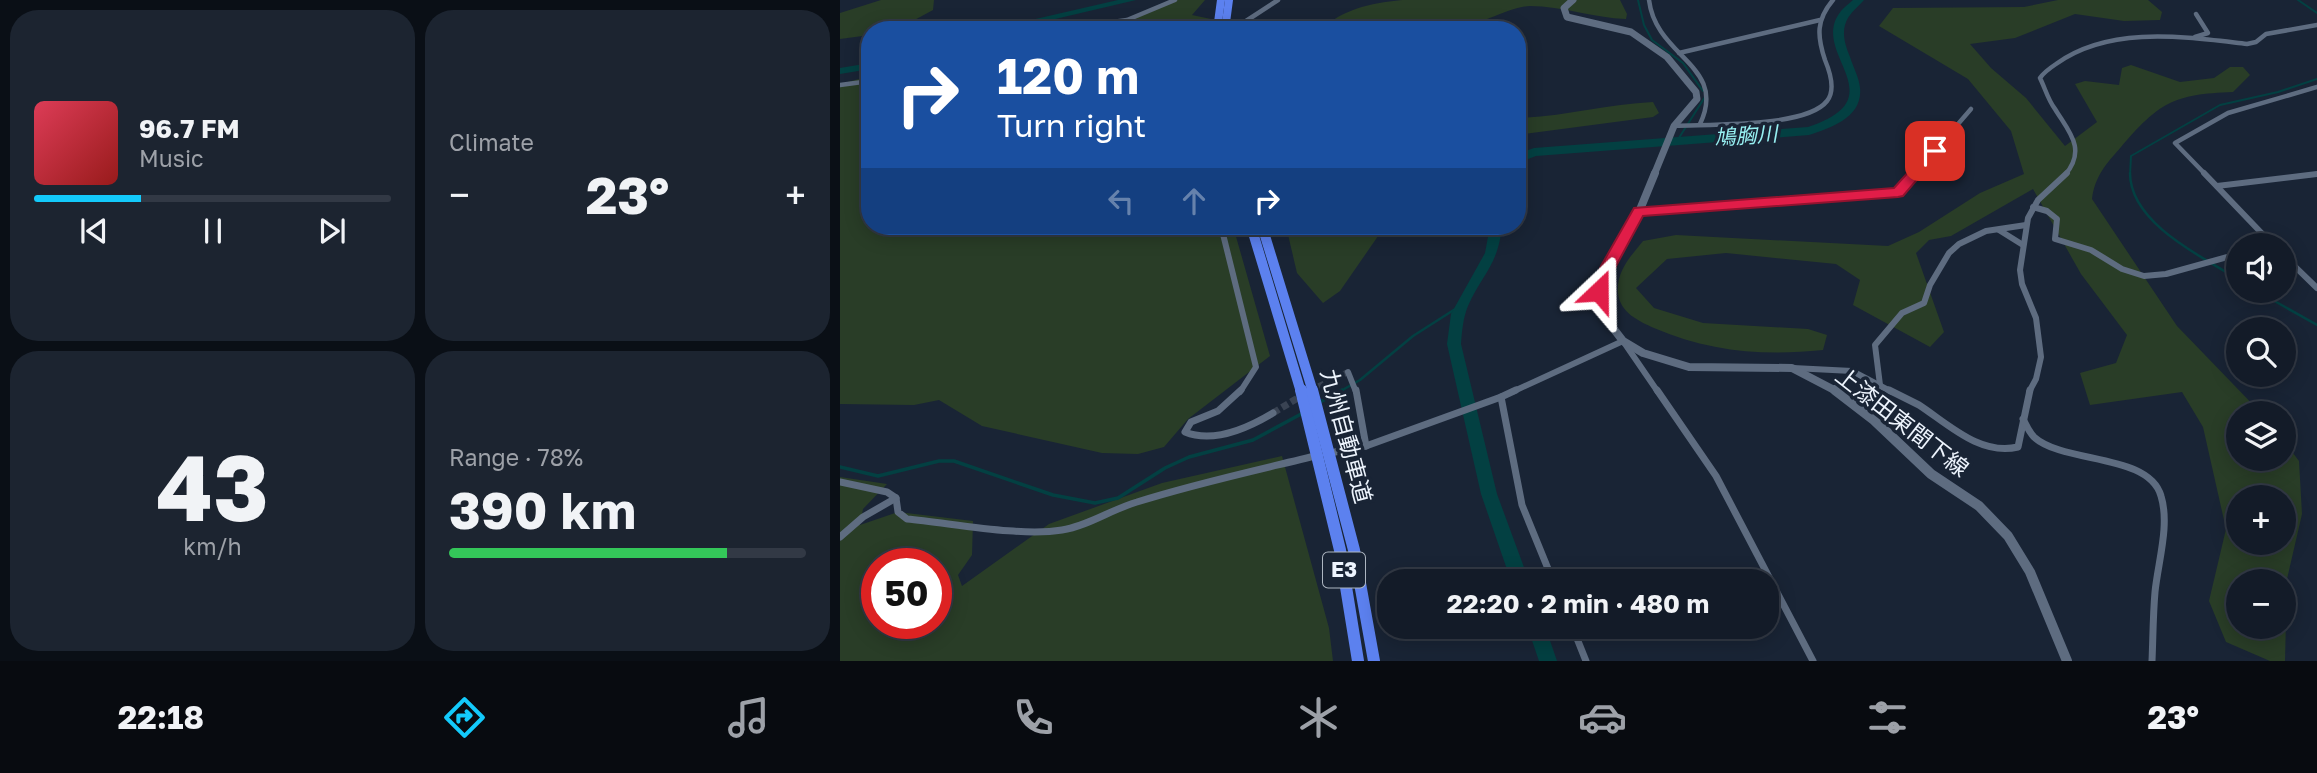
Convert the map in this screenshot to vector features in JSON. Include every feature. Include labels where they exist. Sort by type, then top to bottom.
[{"type":"highway","points":[[1218,21],[1221,0]]},
{"type":"highway","points":[[1226,21],[1229,0]]},
{"type":"highway","name":"九州自動車道","points":[[1254,235],[1297,359]]},
{"type":"highway","name":"九州自動車道","points":[[1264,235],[1364,593],[1374,661]]},
{"type":"highway","name":"九州自動車道","points":[[1331,477],[1359,661]]},
{"type":"main road","name":"上漆田東間下線","points":[[1573,0],[1564,8],[1567,17],[1631,32],[1667,57],[1696,92],[1697,99],[1674,126],[1639,212],[1609,266],[1599,291],[1605,314],[1623,341],[1643,354],[1689,368],[1792,368],[1829,385],[1874,420],[1931,474],[1979,506],[2008,536],[2030,572],[2067,661]]},
{"type":"street","points":[[1120,21],[1175,0]]},
{"type":"street","points":[[1246,21],[1278,0]]},
{"type":"street","points":[[1641,0],[1650,8]]},
{"type":"street","points":[[1649,0],[1657,29],[1699,75],[1708,91],[1706,115],[1700,124]]},
{"type":"street","points":[[1674,126],[1795,117],[1825,104],[1832,92],[1830,74],[1819,42],[1820,20],[1833,0]]},
{"type":"street","points":[[2189,39],[2208,33],[2196,14]]},
{"type":"street","points":[[1679,53],[1820,20]]},
{"type":"street","points":[[1792,368],[1852,371],[1918,405],[1957,433],[1991,447],[2006,450],[2018,447],[2022,417],[2041,357],[2036,318],[2021,278],[2026,225],[2033,207],[2068,172],[2076,150],[2071,133],[2047,94],[2040,78],[2042,74],[2050,66],[2075,53],[2108,40],[2189,39],[2247,44],[2256,42],[2266,34],[2317,25]]},
{"type":"street","points":[[840,85],[861,82]]},
{"type":"street","points":[[2262,233],[2175,143],[2228,113],[2317,87]]},
{"type":"street","points":[[1639,212],[1898,193],[1971,109]]},
{"type":"street","points":[[2217,186],[2317,174]]},
{"type":"street","points":[[2033,207],[2057,219],[2055,239],[2091,250],[2132,274],[2145,276],[2163,273],[2226,256]]},
{"type":"street","points":[[1880,385],[1874,351],[1878,340],[1902,313],[1924,303],[1928,286],[1941,271],[1949,252],[1973,234],[2026,225]]},
{"type":"street","points":[[1997,229],[2023,245]]},
{"type":"street","points":[[1223,235],[1256,367],[1246,386],[1228,403],[1191,422],[1185,432],[1192,436],[1210,436],[1240,429],[1273,413]]},
{"type":"street","points":[[2296,268],[2317,288]]},
{"type":"street","points":[[840,482],[887,492],[896,498],[898,512],[907,519],[1030,531],[1062,530],[1083,524],[1120,507],[1205,481],[1251,472],[1296,458],[1366,446],[1501,397],[1623,341],[1717,476],[1813,661]]},
{"type":"street","points":[[1348,372],[1353,377],[1366,446]]},
{"type":"street","points":[[1501,397],[1522,505],[1548,569]]},
{"type":"street","points":[[2022,417],[2031,435],[2047,445],[2127,468],[2151,478],[2156,483],[2161,496],[2161,530],[2152,661]]},
{"type":"street","points":[[840,537],[863,517],[896,498]]},
{"type":"street","points":[[1577,639],[1586,661]]},
{"type":"street","points":[[2062,651],[2076,661]]},
{"type":"green space","points":[[881,0],[934,0],[933,10],[913,21],[861,21],[861,36],[840,39],[840,13]]},
{"type":"green space","points":[[1171,0],[1205,0],[1192,15],[1211,19],[1116,21],[1149,13]]},
{"type":"green space","points":[[1402,0],[1620,0],[1627,14],[1626,19],[1530,6],[1483,21],[1333,21],[1358,8]]},
{"type":"green space","points":[[2058,0],[2148,0],[2162,12],[2160,20],[2124,21],[2075,14],[2015,38],[1970,44],[1991,68],[2026,98],[2065,146],[2097,122],[2075,84],[2085,81],[2119,85],[2122,68],[2131,65],[2180,82],[2214,78],[2230,67],[2243,67],[2250,75],[2233,92],[2196,95],[2157,111],[2134,132],[2106,165],[2092,199],[2177,326],[2226,377],[2226,387],[2236,387],[2249,401],[2226,401],[2226,471],[2296,471],[2296,457],[2299,461],[2302,514],[2296,540],[2296,485],[2226,485],[2226,529],[2203,427],[2182,392],[2090,405],[2080,373],[2116,363],[2127,335],[2081,274],[2033,189],[1951,236],[1929,240],[1916,253],[1944,332],[1930,347],[1853,305],[1860,280],[1836,264],[1726,253],[1667,259],[1636,288],[1654,308],[1703,323],[1808,329],[1827,335],[1823,350],[1758,352],[1716,347],[1654,328],[1631,315],[1622,306],[1618,293],[1619,278],[1629,258],[1643,241],[1676,235],[1888,246],[1919,232],[1980,193],[2024,174],[2011,131],[1968,79],[1879,26],[1893,8],[2024,7]]},
{"type":"green space","points":[[861,78],[861,235],[1236,235],[1270,356],[1188,419],[1164,447],[1138,454],[1102,453],[982,426],[939,400],[914,405],[840,404],[840,84]]},
{"type":"green space","points":[[1653,102],[1659,113],[1653,117],[1526,134],[1526,117]]},
{"type":"green space","points":[[1288,235],[1379,235],[1340,291],[1323,303],[1297,273]]},
{"type":"green space","points":[[1282,456],[1329,628],[1333,661],[840,661],[840,477],[887,484],[863,509],[860,525],[898,512],[973,521],[972,555],[958,575],[962,586],[1049,524],[1162,483]]},
{"type":"green space","points":[[2226,529],[2226,555],[2293,555],[2289,569],[2226,569],[2226,639],[2286,639],[2285,661],[2270,661],[2226,642],[2209,601]]},
{"type":"waterway","points":[[1034,21],[1131,0]]},
{"type":"waterway","points":[[1638,0],[1644,25],[1652,40],[1683,63],[1703,91]]},
{"type":"waterway","name":"鳩胸川","points":[[1526,155],[1534,152],[1809,131],[1832,123],[1844,115],[1854,102],[1855,88],[1840,43],[1839,28],[1844,14],[1859,0]]},
{"type":"waterway","points":[[2298,0],[2317,13]]},
{"type":"waterway","points":[[840,71],[861,68]]},
{"type":"waterway","points":[[2130,173],[2131,156],[2220,105],[2278,92],[2317,79]]},
{"type":"waterway","points":[[1677,141],[1705,97]]},
{"type":"waterway","points":[[2130,173],[2133,191],[2142,208],[2155,223],[2188,249],[2226,272]]},
{"type":"waterway","name":"鳩胸川","points":[[1495,235],[1485,266],[1458,314],[1454,344],[1489,494],[1516,569]]},
{"type":"waterway","points":[[2278,303],[2317,325]]},
{"type":"waterway","points":[[1339,392],[1360,380],[1413,336],[1460,306]]},
{"type":"waterway","points":[[1320,402],[1342,390]]},
{"type":"waterway","points":[[840,467],[878,476],[939,461],[954,461],[1053,495],[1095,503],[1118,498],[1165,468],[1189,457],[1253,440],[1303,413]]},
{"type":"waterway","name":"鳩胸川","points":[[1540,639],[1548,661]]},
{"type":"tunnel","points":[[1311,390],[1348,372]]},
{"type":"tunnel","points":[[1273,413],[1301,396]]},
{"type":"route","points":[[1599,291],[1609,266],[1639,212],[1898,193],[1935,151]]}]
